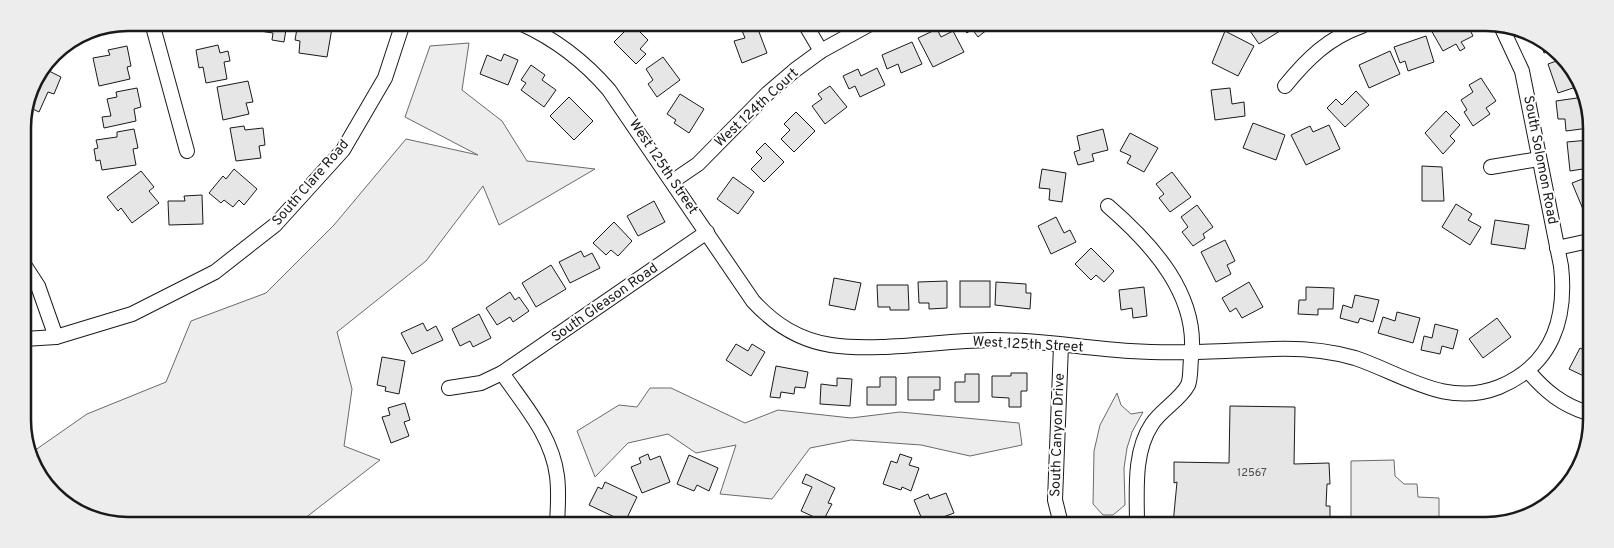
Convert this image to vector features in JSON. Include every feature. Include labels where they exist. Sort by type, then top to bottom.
[{"type":"street","points":[[155,31],[187,152]]},
{"type":"street","name":"South Clare Road","points":[[31,339],[56,337],[132,314],[215,272],[276,225],[344,150],[385,78],[400,31]]},
{"type":"street","name":"West 125th Street","points":[[537,31],[588,66],[625,111],[753,301],[770,319],[788,331],[811,340],[854,346],[989,340],[1132,352],[1318,349],[1357,359],[1428,389],[1446,393],[1473,393],[1498,387],[1528,371],[1538,360],[1556,330],[1563,299]]},
{"type":"street","points":[[809,31],[821,51]]},
{"type":"street","name":"West 124th Court","points":[[673,181],[698,164],[768,93],[821,51],[857,31]]},
{"type":"street","points":[[1285,86],[1306,60],[1325,44],[1352,31]]},
{"type":"street","name":"South Solomon Road","points":[[1504,34],[1522,71],[1557,248],[1563,299]]},
{"type":"street","points":[[1491,168],[1539,158]]},
{"type":"street","points":[[1108,206],[1132,226],[1172,277],[1190,315],[1192,352],[1188,385],[1152,424],[1142,445],[1137,517]]},
{"type":"street","name":"South Gleason Road","points":[[449,388],[481,383],[502,373],[707,232]]},
{"type":"street","points":[[1557,248],[1583,242]]},
{"type":"street","points":[[31,274],[38,286],[56,337]]},
{"type":"street","name":"South Canyon Drive","points":[[1059,517],[1055,500],[1061,345]]},
{"type":"street","points":[[1528,371],[1549,394],[1566,405],[1583,411]]},
{"type":"street","points":[[502,373],[543,433],[552,454],[557,476],[557,517]]},
{"type":"shaded area","points":[[469,43],[462,90],[502,121],[527,161],[595,169],[499,225],[483,186],[426,261],[337,332],[352,389],[344,446],[380,460],[306,517],[116,516],[91,509],[69,497],[55,484],[41,463],[36,450],[87,414],[166,382],[191,321],[266,293],[334,225],[406,139],[478,155],[405,117],[430,46]]},
{"type":"shaded area","points":[[650,388],[671,388],[745,423],[778,410],[851,418],[900,412],[1019,423],[1022,445],[970,456],[921,445],[851,440],[810,448],[772,499],[720,494],[736,445],[696,453],[668,434],[628,443],[595,477],[577,431],[619,405],[637,407]]},
{"type":"shaded area","points":[[1117,393],[1121,405],[1131,414],[1143,412],[1132,432],[1127,448],[1124,468],[1125,505],[1113,515],[1103,515],[1093,504],[1094,451],[1100,425]]},
{"type":"shaded area","points":[[1394,460],[1395,476],[1404,484],[1417,484],[1418,497],[1439,498],[1439,517],[1351,517],[1351,461]]},
{"type":"building","points":[[260,31],[286,31],[284,42],[272,40],[273,33]]},
{"type":"building","points":[[297,31],[331,31],[327,57],[299,53],[300,41],[295,40]]},
{"type":"building","points":[[625,31],[639,31],[648,40],[640,49],[646,54],[636,64],[614,42]]},
{"type":"building","points":[[742,31],[759,31],[767,53],[742,63],[734,41],[745,38]]},
{"type":"building","points":[[933,31],[938,31],[941,37],[953,31],[964,52],[933,67],[918,38]]},
{"type":"building","points":[[974,31],[986,31],[978,37]]},
{"type":"building","points":[[1225,31],[1254,46],[1238,76],[1212,63]]},
{"type":"building","points":[[1250,31],[1280,31],[1259,44]]},
{"type":"building","points":[[1432,31],[1470,31],[1473,36],[1461,42],[1465,48],[1460,51],[1456,44],[1443,51]]},
{"type":"building","points":[[1426,36],[1434,62],[1408,71],[1405,61],[1400,63],[1394,47]]},
{"type":"building","points":[[912,42],[922,64],[901,73],[898,64],[887,69],[882,55]]},
{"type":"building","points":[[218,45],[220,53],[228,51],[230,61],[224,62],[227,79],[206,83],[203,67],[199,68],[196,50]]},
{"type":"building","points":[[127,46],[131,66],[127,67],[130,79],[99,86],[93,58],[110,55],[108,50]]},
{"type":"building","points":[[1390,51],[1400,74],[1369,88],[1359,65]]},
{"type":"building","points":[[504,54],[518,60],[508,85],[480,74],[487,55],[501,61]]},
{"type":"building","points":[[663,57],[680,80],[657,97],[648,84],[653,80],[646,69]]},
{"type":"building","points":[[1555,61],[1563,69],[1574,88],[1558,93],[1548,64]]},
{"type":"building","points":[[531,65],[545,75],[542,80],[556,90],[544,107],[521,90],[526,83],[521,80]]},
{"type":"building","points":[[877,68],[885,85],[860,97],[855,86],[849,89],[843,76],[858,69],[861,76]]},
{"type":"building","points":[[50,71],[61,77],[54,94],[48,92],[39,112],[34,109],[35,103],[41,85]]},
{"type":"building","points":[[1481,78],[1496,101],[1486,108],[1490,114],[1473,126],[1464,112],[1467,110],[1461,100],[1473,92],[1469,85]]},
{"type":"building","points":[[248,81],[253,102],[246,103],[249,114],[223,120],[217,87]]},
{"type":"building","points":[[830,86],[847,107],[825,124],[812,106],[822,99],[818,94]]},
{"type":"building","points":[[137,88],[141,107],[134,109],[136,121],[104,128],[102,117],[111,116],[107,99],[117,97],[116,92]]},
{"type":"building","points":[[1230,88],[1232,104],[1244,102],[1245,116],[1215,120],[1211,90]]},
{"type":"building","points":[[1356,91],[1369,105],[1345,127],[1327,108],[1336,99],[1342,105]]},
{"type":"building","points":[[680,94],[704,109],[689,133],[674,123],[676,120],[667,114]]},
{"type":"building","points":[[569,97],[593,121],[574,140],[550,116]]},
{"type":"building","points":[[1578,98],[1583,129],[1566,131],[1565,119],[1558,119],[1556,101]]},
{"type":"building","points":[[1446,111],[1460,125],[1450,136],[1455,141],[1443,154],[1425,133]]},
{"type":"building","points":[[796,112],[815,131],[794,152],[781,139],[790,130],[784,124]]},
{"type":"building","points":[[1253,123],[1285,135],[1276,160],[1243,148]]},
{"type":"building","points":[[1329,125],[1340,149],[1306,165],[1291,135],[1310,126],[1313,132]]},
{"type":"building","points":[[244,126],[245,130],[263,128],[265,145],[259,146],[261,158],[236,161],[230,128]]},
{"type":"building","points":[[134,129],[138,148],[133,149],[136,165],[102,170],[100,160],[96,161],[94,149],[98,148],[96,140],[117,137],[117,132]]},
{"type":"building","points":[[1103,129],[1108,150],[1092,154],[1094,161],[1078,165],[1074,152],[1080,150],[1077,136]]},
{"type":"building","points":[[1130,133],[1158,148],[1144,172],[1127,163],[1131,156],[1120,151]]},
{"type":"building","points":[[1583,141],[1583,169],[1570,171],[1567,142]]},
{"type":"building","points":[[765,143],[784,162],[764,182],[751,169],[762,158],[756,152]]},
{"type":"building","points":[[1422,166],[1442,167],[1444,201],[1422,201]]},
{"type":"building","points":[[234,169],[257,189],[244,205],[239,200],[233,207],[224,200],[221,203],[209,193],[223,176],[226,179]]},
{"type":"building","points":[[1042,169],[1066,173],[1062,202],[1049,200],[1050,189],[1039,188]]},
{"type":"building","points":[[141,171],[154,187],[149,191],[159,203],[132,223],[121,208],[118,211],[107,197]]},
{"type":"building","points":[[1172,172],[1191,197],[1170,212],[1159,198],[1164,194],[1156,184]]},
{"type":"building","points":[[733,177],[754,192],[738,214],[717,199]]},
{"type":"building","points":[[1583,179],[1583,209],[1572,183]]},
{"type":"building","points":[[202,195],[203,224],[169,225],[168,201],[185,201],[184,196]]},
{"type":"building","points":[[654,201],[665,222],[638,236],[627,216]]},
{"type":"building","points":[[1456,204],[1472,214],[1468,220],[1481,227],[1470,245],[1442,227]]},
{"type":"building","points":[[1197,205],[1213,227],[1203,234],[1205,238],[1193,246],[1182,232],[1188,227],[1181,217]]},
{"type":"building","points":[[1056,217],[1064,233],[1070,230],[1076,242],[1051,254],[1038,226]]},
{"type":"building","points":[[1495,220],[1529,225],[1525,249],[1491,244]]},
{"type":"building","points":[[614,222],[632,241],[618,256],[611,250],[606,255],[593,243]]},
{"type":"building","points":[[1225,240],[1235,261],[1227,265],[1231,274],[1216,282],[1201,252]]},
{"type":"building","points":[[1091,248],[1114,271],[1104,282],[1096,275],[1091,280],[1075,264]]},
{"type":"building","points":[[581,251],[584,257],[592,253],[600,268],[570,283],[559,262]]},
{"type":"building","points":[[551,265],[566,289],[536,307],[522,283]]},
{"type":"building","points":[[834,278],[861,283],[855,310],[829,305]]},
{"type":"building","points":[[947,281],[947,308],[929,309],[929,303],[919,303],[918,282]]},
{"type":"building","points":[[960,281],[990,281],[990,307],[960,307]]},
{"type":"building","points":[[996,282],[1026,284],[1026,293],[1031,293],[1030,309],[995,305]]},
{"type":"building","points":[[1249,282],[1263,307],[1242,318],[1236,308],[1230,312],[1222,298]]},
{"type":"building","points":[[877,285],[908,285],[909,310],[890,310],[890,307],[878,307]]},
{"type":"building","points":[[1144,287],[1147,316],[1133,318],[1132,308],[1121,310],[1119,290]]},
{"type":"building","points":[[1306,287],[1334,288],[1333,309],[1318,309],[1318,315],[1298,314],[1299,300],[1306,300]]},
{"type":"building","points":[[510,292],[515,300],[519,297],[529,311],[513,322],[510,317],[497,325],[486,308]]},
{"type":"building","points":[[1355,295],[1379,300],[1373,322],[1360,318],[1358,323],[1340,318],[1343,305],[1352,308]]},
{"type":"building","points":[[1397,312],[1420,318],[1413,343],[1378,333],[1383,317],[1395,321]]},
{"type":"building","points":[[479,314],[491,338],[473,347],[470,341],[460,346],[452,329]]},
{"type":"building","points":[[1497,318],[1511,337],[1483,358],[1469,339]]},
{"type":"building","points":[[423,323],[427,331],[436,326],[443,340],[412,354],[401,333]]},
{"type":"building","points":[[1435,324],[1458,330],[1453,349],[1442,346],[1440,354],[1421,350],[1424,336],[1432,338]]},
{"type":"building","points":[[736,344],[748,351],[752,344],[765,352],[751,376],[726,360]]},
{"type":"building","points":[[1580,348],[1583,350],[1583,376],[1569,369]]},
{"type":"building","points":[[382,357],[405,361],[399,394],[385,391],[386,387],[377,385]]},
{"type":"building","points":[[776,366],[808,372],[805,388],[795,387],[794,394],[781,392],[780,398],[770,397]]},
{"type":"building","points":[[1011,373],[1027,373],[1027,391],[1021,391],[1021,407],[1009,407],[1009,398],[992,397],[992,376],[1011,376]]},
{"type":"building","points":[[965,374],[979,374],[979,402],[955,402],[955,382],[965,382]]},
{"type":"building","points":[[880,377],[896,377],[896,405],[867,405],[867,387],[880,387]]},
{"type":"building","points":[[908,377],[940,377],[940,390],[934,390],[934,400],[908,400]]},
{"type":"building","points":[[837,378],[852,379],[850,406],[820,404],[821,384],[837,386]]},
{"type":"building","points":[[405,403],[410,420],[404,422],[409,436],[391,443],[382,417],[390,415],[388,408]]},
{"type":"building","points":[[1230,406],[1295,407],[1294,464],[1329,463],[1330,484],[1327,484],[1326,506],[1330,506],[1330,517],[1174,517],[1177,482],[1174,483],[1174,462],[1229,463]]},
{"type":"building","points":[[648,454],[650,460],[660,456],[670,482],[642,493],[631,467],[641,463],[639,458]]},
{"type":"building","points":[[900,454],[912,458],[909,465],[919,468],[911,491],[902,487],[901,490],[883,484],[891,461],[897,463]]},
{"type":"building","points":[[689,455],[718,468],[709,491],[697,485],[694,491],[677,484]]},
{"type":"building","points":[[806,474],[835,488],[828,503],[832,504],[825,517],[814,517],[801,511],[812,487],[802,483]]},
{"type":"building","points":[[605,482],[637,497],[627,517],[614,517],[589,505],[598,487],[602,489]]},
{"type":"building","points":[[946,493],[954,513],[943,517],[921,517],[914,500],[928,494],[930,499]]}]
